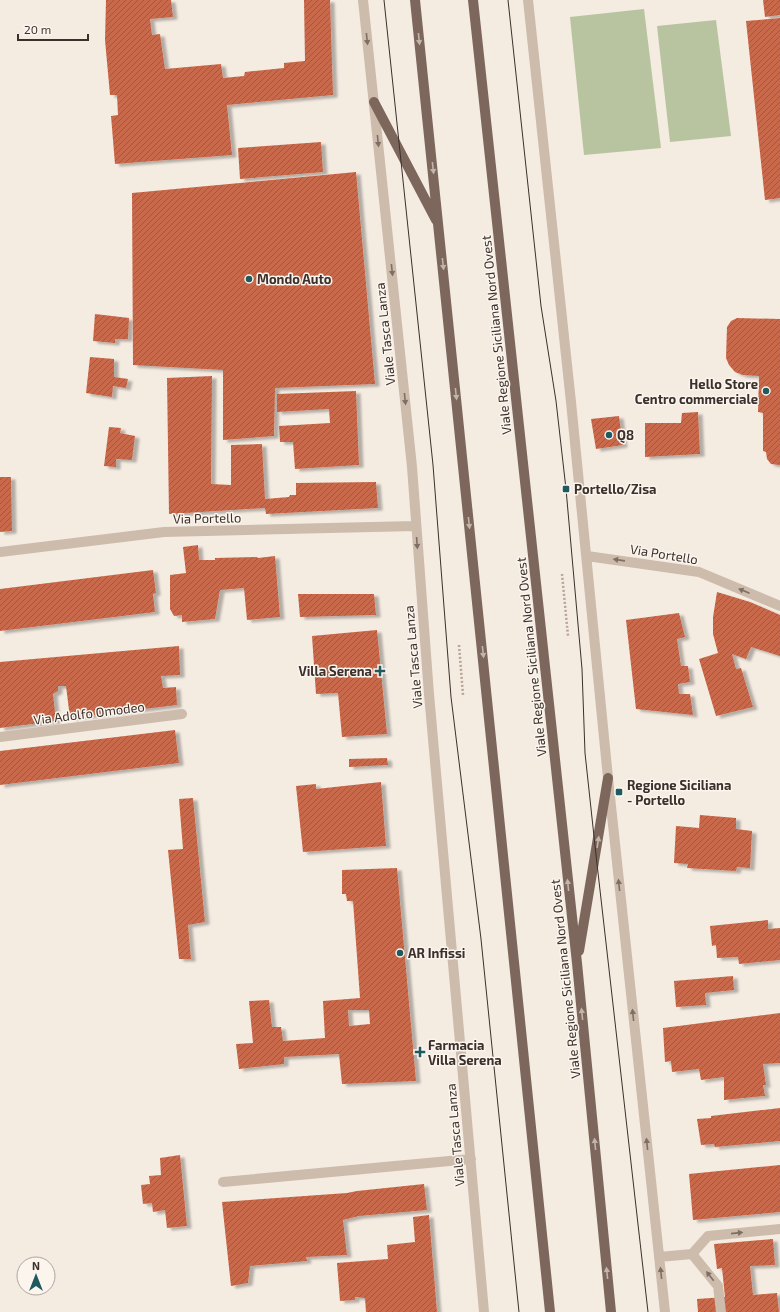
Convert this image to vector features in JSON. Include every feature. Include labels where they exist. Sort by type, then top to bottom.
[{"type":"main road","points":[[415,0],[550,1312]]},
{"type":"main road","name":"Viale Regione Siciliana Nord Ovest","points":[[473,0],[577,963],[611,1312]]},
{"type":"main road","points":[[374,102],[439,226]]},
{"type":"main road","points":[[577,963],[608,778]]},
{"type":"street","name":"Viale Tasca Lanza","points":[[363,0],[412,467],[429,694],[484,1312]]},
{"type":"street","points":[[528,0],[587,556],[608,778],[665,1312]]},
{"type":"street","name":"Via Portello","points":[[0,552],[164,532],[416,526]]},
{"type":"street","name":"Via Portello","points":[[587,556],[699,572],[780,606]]},
{"type":"street","name":"Via Adolfo Omodeo","points":[[0,737],[182,714]]},
{"type":"street","points":[[222,1182],[471,1159]]},
{"type":"street","points":[[659,1257],[692,1254],[708,1236],[780,1229]]},
{"type":"street","points":[[692,1254],[718,1286],[721,1312]]},
{"type":"path","points":[[562,574],[568,636]]},
{"type":"path","points":[[459,645],[463,695]]},
{"type":"green space","points":[[644,9],[661,148],[584,155],[570,17]]},
{"type":"green space","points":[[716,20],[731,136],[670,142],[657,26]]},
{"type":"building","points":[[106,0],[171,0],[173,17],[150,19],[152,35],[160,34],[165,69],[221,64],[223,78],[244,76],[245,72],[284,68],[284,63],[305,61],[304,0],[330,0],[333,95],[227,105],[232,155],[115,164],[111,116],[118,115],[117,95],[110,95],[105,40]]},
{"type":"building","points":[[763,0],[780,0],[780,15],[765,17]]},
{"type":"building","points":[[780,18],[780,198],[765,200],[746,21]]},
{"type":"building","points":[[321,142],[323,172],[240,179],[238,148]]},
{"type":"building","name":"Mondo Auto","points":[[356,172],[375,384],[275,388],[274,436],[223,440],[223,370],[133,365],[132,193]]},
{"type":"building","points":[[95,314],[129,318],[128,339],[115,339],[115,343],[93,341]]},
{"type":"building","points":[[737,318],[780,319],[780,465],[771,464],[767,459],[766,452],[763,451],[763,413],[758,412],[759,376],[743,375],[735,372],[729,365],[726,358],[727,327],[731,321]]},
{"type":"building","points":[[90,357],[114,359],[114,377],[128,379],[126,388],[113,386],[112,397],[86,393]]},
{"type":"building","points":[[212,376],[211,484],[231,485],[231,445],[262,444],[265,499],[296,495],[296,483],[376,482],[378,508],[266,514],[265,508],[169,514],[167,378]]},
{"type":"building","points":[[356,391],[359,465],[295,469],[293,442],[280,442],[279,426],[330,423],[329,409],[277,412],[277,394]]},
{"type":"building","points":[[698,412],[700,454],[645,457],[645,423],[681,423],[682,413]]},
{"type":"building","points":[[619,416],[623,445],[596,449],[591,419]]},
{"type":"building","points":[[109,427],[121,428],[120,433],[135,436],[132,460],[116,459],[116,467],[104,466]]},
{"type":"building","points":[[0,477],[11,477],[12,531],[0,532]]},
{"type":"building","points":[[198,545],[199,560],[275,556],[280,617],[247,620],[244,588],[220,590],[215,619],[182,622],[182,615],[174,616],[170,609],[170,575],[186,573],[183,547]]},
{"type":"building","points":[[153,570],[156,593],[153,594],[155,612],[0,631],[0,589]]},
{"type":"building","points":[[717,592],[750,602],[780,615],[780,656],[751,647],[746,659],[732,654],[736,669],[741,668],[753,707],[716,716],[699,659],[718,653],[713,634],[713,617]]},
{"type":"building","points":[[298,594],[374,594],[376,615],[300,617]]},
{"type":"building","points":[[679,613],[685,637],[677,639],[681,666],[688,666],[690,682],[678,684],[679,694],[690,694],[693,715],[636,709],[626,620]]},
{"type":"building","points":[[377,630],[387,734],[342,737],[338,693],[316,694],[312,636]]},
{"type":"building","points":[[179,646],[180,675],[161,676],[163,688],[176,687],[177,705],[70,718],[66,686],[58,686],[58,691],[53,694],[56,721],[0,728],[0,662]]},
{"type":"building","points":[[175,730],[179,763],[0,785],[0,751]]},
{"type":"building","points":[[387,758],[388,765],[349,767],[349,759]]},
{"type":"building","points":[[381,782],[386,846],[303,852],[296,786],[316,784],[316,789]]},
{"type":"building","points":[[193,798],[205,922],[188,925],[191,959],[179,959],[168,850],[183,849],[179,799]]},
{"type":"building","points":[[700,815],[736,818],[736,829],[752,831],[750,868],[737,867],[736,871],[687,868],[688,864],[674,863],[676,826],[699,828]]},
{"type":"building","points":[[397,868],[416,1081],[342,1084],[339,1054],[284,1057],[284,1064],[239,1069],[236,1044],[253,1043],[249,1001],[269,1000],[272,1027],[281,1027],[283,1041],[325,1038],[323,1001],[360,998],[353,901],[347,901],[346,894],[342,894],[342,870]],"holes":[[[348,1010],[369,1010],[370,1024],[349,1026]]]},
{"type":"building","points":[[768,920],[768,929],[780,928],[780,960],[739,964],[738,957],[717,958],[716,945],[712,946],[710,926]]},
{"type":"building","points":[[733,976],[734,990],[705,993],[706,1005],[676,1007],[674,981]]},
{"type":"building","points":[[780,1013],[780,1063],[763,1064],[766,1085],[763,1085],[765,1096],[724,1100],[724,1077],[701,1080],[699,1069],[672,1072],[671,1061],[665,1062],[663,1028]]},
{"type":"building","points":[[780,1108],[780,1141],[715,1147],[714,1144],[701,1145],[697,1119]]},
{"type":"building","points":[[180,1155],[187,1226],[167,1228],[165,1210],[153,1212],[152,1203],[143,1204],[141,1185],[150,1184],[149,1176],[161,1175],[160,1158]]},
{"type":"building","points":[[780,1165],[780,1212],[693,1220],[689,1174]]},
{"type":"building","points":[[424,1184],[427,1210],[359,1216],[343,1220],[347,1255],[306,1257],[307,1261],[250,1266],[248,1283],[231,1286],[222,1202],[347,1193]]},
{"type":"building","points":[[429,1215],[437,1312],[366,1312],[365,1298],[355,1297],[355,1300],[340,1301],[337,1263],[388,1259],[387,1245],[415,1242],[413,1217]]},
{"type":"building","points":[[773,1239],[775,1265],[750,1266],[753,1295],[777,1293],[779,1312],[698,1312],[697,1299],[725,1297],[722,1268],[717,1269],[714,1244]]},
{"type":"tram line","points":[[384,0],[433,465],[451,697],[481,939],[519,1312]]},
{"type":"tram line","points":[[508,0],[541,306],[556,401],[566,489],[582,669],[585,753],[648,1312]]},
{"type":"place","name":"Mondo Auto","points":[[249,279]]},
{"type":"place","name":"Hello Store Centro commerciale","points":[[766,391]]},
{"type":"place","name":"Q8","points":[[609,435]]},
{"type":"place","name":"Portello/Zisa","points":[[566,489]]},
{"type":"place","name":"Villa Serena","points":[[380,671]]},
{"type":"place","name":"Regione Siciliana - Portello","points":[[619,792]]},
{"type":"place","name":"AR Infissi","points":[[400,953]]},
{"type":"place","name":"Farmacia Villa Serena","points":[[420,1052]]}]
